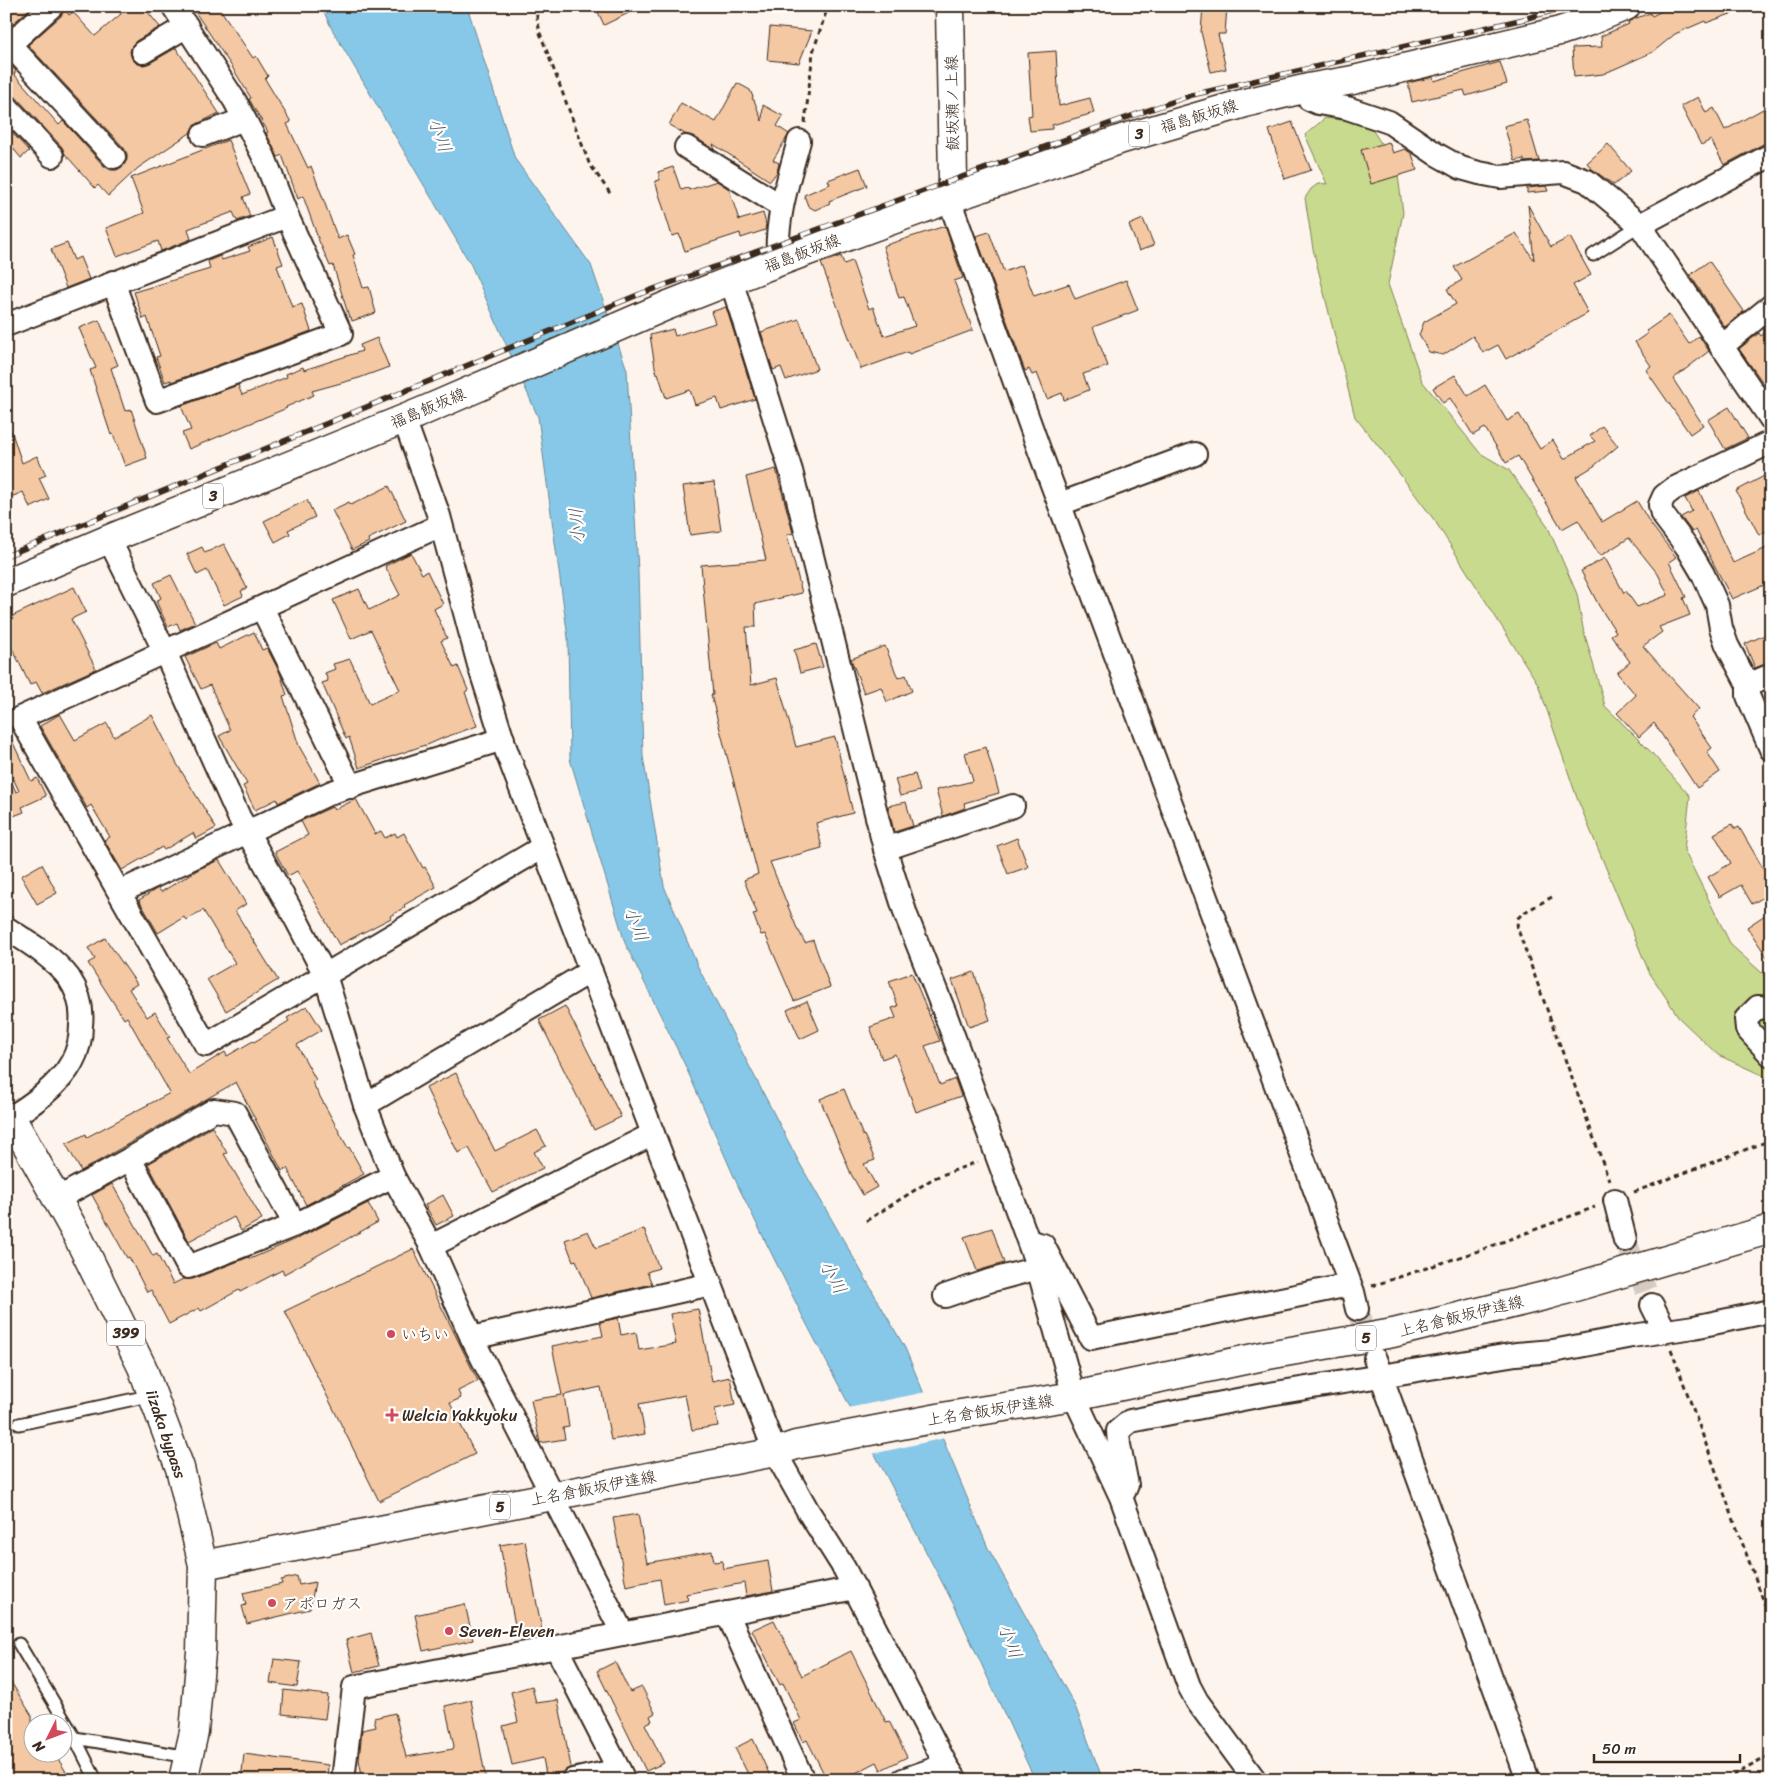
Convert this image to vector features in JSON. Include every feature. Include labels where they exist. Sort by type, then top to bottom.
[{"type":"main road","name":"飯坂瀬ノ上線","points":[[949,199],[953,181],[950,6]]},
{"type":"main road","name":"福島飯坂線","points":[[6,582],[412,415],[666,306],[778,262],[949,199],[1122,139],[1245,103],[1308,88],[1353,80],[1560,31],[1626,6]]},
{"type":"main road","name":"iizaka bypass","points":[[9,1118],[77,1236],[134,1350],[180,1468],[203,1565],[201,1652],[194,1732],[186,1769]]},
{"type":"main road","name":"上名倉飯坂伊達線","points":[[203,1565],[954,1414],[1074,1396],[1268,1355],[1393,1333],[1548,1295],[1771,1229]]},
{"type":"street","points":[[52,6],[8,46],[114,157]]},
{"type":"street","points":[[112,282],[157,401],[341,334],[287,216],[264,158],[235,100],[173,6]]},
{"type":"street","points":[[143,52],[187,26]]},
{"type":"street","points":[[1308,88],[1309,99],[1318,103],[1347,108],[1389,122],[1436,154],[1461,168],[1500,177],[1563,172],[1588,181],[1640,226],[1771,419]]},
{"type":"street","points":[[6,106],[52,156]]},
{"type":"street","points":[[203,135],[244,119]]},
{"type":"street","points":[[778,262],[777,244],[781,206],[799,141]]},
{"type":"street","points":[[686,147],[781,206]]},
{"type":"street","points":[[1640,226],[1771,155]]},
{"type":"street","points":[[949,199],[1353,1295],[1092,1338],[1043,1244],[1028,1241]]},
{"type":"street","points":[[6,325],[112,282],[287,216]]},
{"type":"street","points":[[732,280],[791,471],[885,849],[906,915],[946,1016],[1038,1268],[1074,1396],[1121,1497],[1189,1686],[1197,1701],[1255,1780]]},
{"type":"street","points":[[1721,347],[1771,306]]},
{"type":"street","points":[[412,415],[479,665],[503,740],[711,1284],[786,1449],[808,1511],[844,1568],[951,1772],[903,1780]]},
{"type":"street","points":[[1771,442],[1673,489],[1664,496],[1660,505],[1662,514],[1687,546],[1703,574],[1717,605],[1721,628],[1727,644],[1748,685],[1748,696],[1771,749]]},
{"type":"street","points":[[1060,504],[1195,454]]},
{"type":"street","points":[[441,525],[20,718],[206,1045],[543,847]]},
{"type":"street","points":[[109,539],[165,652],[239,817],[325,975],[365,1105],[393,1176],[431,1246],[472,1338],[623,1634]]},
{"type":"street","points":[[262,608],[351,787]]},
{"type":"street","points":[[1748,685],[1771,675]]},
{"type":"street","points":[[120,892],[332,792],[503,740]]},
{"type":"street","points":[[885,849],[1013,806]]},
{"type":"street","points":[[6,928],[61,969],[76,990],[81,1002],[82,1018],[78,1047],[72,1063],[54,1085],[30,1105],[9,1118]]},
{"type":"street","points":[[365,1105],[591,972]]},
{"type":"street","points":[[1771,1008],[1758,1008],[1746,1019],[1747,1029],[1771,1055]]},
{"type":"street","points":[[57,1199],[214,1110],[235,1113],[295,1225]]},
{"type":"street","points":[[431,1246],[653,1134]]},
{"type":"street","points":[[130,1159],[188,1267],[295,1225],[393,1176]]},
{"type":"street","points":[[1615,1200],[1625,1240]]},
{"type":"street","points":[[945,1296],[989,1281],[1038,1268]]},
{"type":"street","points":[[472,1338],[711,1284]]},
{"type":"street","points":[[1652,1305],[1665,1331]]},
{"type":"street","points":[[1121,1497],[1127,1485],[1118,1431],[1130,1421],[1263,1395],[1378,1368],[1554,1351],[1771,1311]]},
{"type":"street","points":[[1378,1368],[1528,1780]]},
{"type":"street","points":[[343,1780],[354,1687],[854,1588]]},
{"type":"street","points":[[727,1613],[803,1780]]},
{"type":"street","points":[[556,1647],[622,1775],[573,1780]]},
{"type":"lane","points":[[1593,255],[1640,226]]},
{"type":"lane","points":[[19,1424],[153,1395]]},
{"type":"lane","points":[[20,1644],[76,1738],[96,1780]]},
{"type":"lane","points":[[76,1738],[186,1769]]},
{"type":"path","points":[[534,6],[540,33],[589,163],[612,196]]},
{"type":"path","points":[[799,141],[804,133],[813,52],[828,6]]},
{"type":"path","points":[[1552,897],[1518,918],[1517,927],[1615,1200]]},
{"type":"path","points":[[1353,1295],[1482,1250],[1771,1140]]},
{"type":"path","points":[[866,1221],[934,1178],[997,1155]]},
{"type":"path","points":[[1665,1331],[1771,1621]]},
{"type":"path","points":[[1726,1780],[1771,1755]]},
{"type":"green space","points":[[1325,118],[1368,123],[1397,168],[1403,213],[1388,284],[1422,381],[1480,453],[1509,470],[1547,525],[1577,594],[1583,628],[1605,706],[1651,752],[1690,796],[1684,850],[1731,945],[1771,981],[1771,1080],[1718,1055],[1680,1019],[1649,972],[1577,798],[1538,684],[1435,521],[1355,417],[1313,249],[1305,198],[1311,189],[1319,183],[1327,184],[1305,135]]},
{"type":"water","name":"小川","points":[[321,6],[467,6],[515,159],[591,265],[627,370],[638,571],[643,756],[664,886],[698,967],[800,1164],[905,1348],[988,1548],[1075,1706],[1103,1780],[1035,1780],[955,1607],[803,1317],[739,1188],[684,1063],[625,943],[570,759],[568,638],[538,417],[471,265],[332,29]]},
{"type":"pier","points":[[926,1392],[945,1438],[872,1454],[848,1408]]},
{"type":"building","points":[[6,6],[29,6],[30,8],[6,30]]},
{"type":"building","points":[[115,6],[143,6],[160,27],[132,45],[130,52],[132,59],[137,64],[144,65],[176,48],[219,113],[193,126],[190,133],[138,168],[108,196],[98,185],[95,188],[65,154],[62,147],[16,97],[6,93],[6,61],[16,71],[14,74],[59,125],[63,121],[104,166],[111,170],[117,170],[127,160],[124,148],[28,45],[61,16],[65,9],[69,15],[73,12],[95,36],[121,14]]},
{"type":"building","points":[[191,6],[218,6],[253,58],[256,56],[268,76],[265,79],[291,122],[287,124],[308,168],[311,166],[338,239],[347,235],[355,254],[353,255],[363,288],[369,287],[376,313],[352,321],[351,317],[349,317],[333,265],[330,266],[319,241],[303,196],[298,199],[282,155],[278,157],[266,133],[268,132],[249,99],[251,98]]},
{"type":"building","points":[[609,6],[643,6],[604,25],[598,12]]},
{"type":"building","points":[[1203,6],[1227,6],[1225,34],[1218,34],[1226,69],[1211,72],[1201,32]]},
{"type":"building","points":[[1672,6],[1747,8],[1706,23],[1705,21],[1675,34],[1653,52],[1603,74],[1574,77],[1572,48],[1602,47],[1601,36],[1629,24],[1628,22],[1634,19],[1650,13],[1652,16]]},
{"type":"building","points":[[770,27],[812,31],[799,63],[767,60]]},
{"type":"building","points":[[1056,51],[1059,106],[1090,98],[1094,113],[1052,125],[1052,129],[1030,131],[1028,116],[1032,115],[1028,53]]},
{"type":"building","points":[[1500,62],[1507,84],[1466,96],[1464,90],[1412,102],[1408,83],[1433,77],[1434,81]]},
{"type":"building","points":[[737,83],[750,90],[762,121],[763,105],[783,116],[777,126],[789,134],[773,160],[779,163],[777,172],[770,181],[713,144],[715,150],[693,136],[685,134],[669,125],[681,103],[716,122]]},
{"type":"building","points":[[1698,97],[1706,113],[1714,108],[1725,130],[1763,109],[1771,123],[1771,142],[1765,143],[1724,165],[1711,140],[1701,145],[1681,106]]},
{"type":"building","points":[[1527,120],[1539,161],[1524,162],[1524,159],[1515,161],[1504,126]]},
{"type":"building","points":[[1292,122],[1311,170],[1285,179],[1269,130]]},
{"type":"building","points":[[6,126],[29,151],[21,158],[6,140]]},
{"type":"building","points":[[228,140],[250,194],[243,197],[250,216],[237,221],[233,212],[188,229],[191,239],[161,251],[158,241],[117,256],[106,228],[144,213],[131,178]]},
{"type":"building","points":[[1389,142],[1393,153],[1405,149],[1412,154],[1417,170],[1371,184],[1361,150]]},
{"type":"building","points":[[1608,144],[1631,171],[1614,185],[1587,163]]},
{"type":"building","points":[[673,167],[681,190],[688,188],[689,190],[717,181],[729,189],[739,220],[763,213],[766,224],[765,230],[741,238],[740,233],[685,251],[679,234],[672,236],[655,181],[660,180],[658,172]]},
{"type":"building","points":[[860,168],[867,186],[829,201],[830,203],[815,210],[808,206],[804,195],[830,184],[828,180]]},
{"type":"building","points":[[1546,186],[1548,191],[1527,193],[1527,188]]},
{"type":"building","points":[[1528,205],[1551,247],[1570,237],[1591,275],[1573,285],[1588,313],[1506,359],[1498,345],[1483,353],[1473,336],[1443,355],[1429,352],[1419,335],[1424,322],[1456,304],[1447,289],[1462,280],[1454,267],[1516,233],[1534,260]]},
{"type":"building","points":[[1143,219],[1154,245],[1139,251],[1129,225]]},
{"type":"building","points":[[945,226],[963,278],[954,281],[973,330],[909,354],[908,352],[861,369],[821,263],[841,256],[844,264],[852,261],[869,309],[873,307],[884,336],[915,326],[904,297],[899,298],[883,246]]},
{"type":"building","points":[[989,232],[1004,272],[1022,265],[1034,296],[1069,284],[1075,299],[1126,280],[1138,310],[1093,327],[1108,366],[1083,374],[1089,390],[1064,400],[1062,393],[1047,399],[1037,373],[1032,375],[1029,369],[1025,371],[976,236]]},
{"type":"building","points":[[273,237],[283,264],[277,266],[292,307],[302,304],[311,331],[171,382],[171,380],[165,382],[156,357],[160,356],[147,317],[143,319],[134,292],[210,269],[208,261],[220,256],[222,260],[250,251],[248,247]]},
{"type":"building","points":[[67,243],[74,260],[80,257],[89,279],[66,288],[51,249]]},
{"type":"building","points":[[1709,261],[1744,311],[1725,327],[1690,275]]},
{"type":"building","points":[[726,307],[755,399],[721,410],[717,398],[695,405],[690,390],[666,398],[658,373],[656,373],[650,335],[673,329],[675,336],[715,323],[711,312]]},
{"type":"building","points":[[1669,315],[1689,344],[1699,336],[1709,351],[1673,379],[1703,425],[1690,434],[1646,370],[1651,366],[1635,342],[1648,333],[1646,331]]},
{"type":"building","points":[[799,319],[817,369],[786,380],[781,367],[773,370],[761,332]]},
{"type":"building","points":[[99,320],[118,365],[111,368],[125,411],[131,409],[147,458],[125,466],[113,434],[111,435],[90,370],[96,368],[79,328]]},
{"type":"building","points":[[1771,328],[1771,394],[1739,349],[1759,333],[1761,336]]},
{"type":"building","points":[[377,338],[389,367],[359,378],[312,391],[314,395],[287,408],[189,449],[182,433],[191,430],[181,406],[238,385],[242,395],[287,377],[286,374],[303,367],[304,370],[362,351],[360,345]]},
{"type":"building","points":[[1455,375],[1468,396],[1485,385],[1507,421],[1519,414],[1540,449],[1553,440],[1564,459],[1595,441],[1590,436],[1602,426],[1618,446],[1594,466],[1576,477],[1602,522],[1637,501],[1650,523],[1676,557],[1669,562],[1686,597],[1683,598],[1690,615],[1659,627],[1662,632],[1643,646],[1699,709],[1690,717],[1712,748],[1707,752],[1720,772],[1697,788],[1654,723],[1639,737],[1617,713],[1636,695],[1617,673],[1630,662],[1611,635],[1616,632],[1599,606],[1581,571],[1605,558],[1624,593],[1626,591],[1637,607],[1668,595],[1658,574],[1629,538],[1600,556],[1578,520],[1562,529],[1518,456],[1506,463],[1485,428],[1473,435],[1450,398],[1443,403],[1433,388]]},
{"type":"building","points":[[1729,407],[1748,438],[1725,449],[1708,420]]},
{"type":"building","points":[[9,424],[22,463],[37,456],[46,475],[39,478],[49,499],[30,508],[23,492],[6,499],[6,425]]},
{"type":"building","points":[[776,469],[793,533],[787,535],[802,593],[755,604],[756,627],[746,627],[751,685],[777,678],[796,747],[835,737],[853,813],[816,823],[822,848],[770,862],[798,931],[805,943],[813,940],[830,987],[794,1001],[765,934],[761,935],[753,914],[757,913],[744,880],[758,874],[711,695],[713,695],[701,565],[766,560],[746,477]]},
{"type":"building","points":[[1766,475],[1771,484],[1771,529],[1759,535],[1736,491]]},
{"type":"building","points":[[714,482],[721,531],[690,535],[683,486]]},
{"type":"building","points":[[389,486],[406,521],[368,539],[369,542],[352,550],[332,510],[349,502],[351,505]]},
{"type":"building","points":[[1699,491],[1733,563],[1771,546],[1771,582],[1732,599],[1696,530],[1692,532],[1681,517],[1692,511],[1685,498]]},
{"type":"building","points":[[307,500],[315,517],[288,530],[290,534],[275,542],[264,521]]},
{"type":"building","points":[[224,544],[247,588],[241,591],[243,596],[224,605],[207,570],[197,575],[187,554],[202,547],[205,553]]},
{"type":"building","points":[[411,553],[422,574],[427,571],[443,604],[434,609],[447,638],[441,641],[454,668],[458,666],[468,690],[465,692],[477,726],[359,768],[349,737],[346,739],[322,683],[328,681],[325,673],[335,669],[333,664],[350,659],[370,704],[400,690],[371,630],[351,639],[333,600],[359,589],[369,610],[400,595],[385,566]]},
{"type":"building","points":[[171,575],[195,623],[180,630],[177,623],[168,627],[156,601],[161,598],[154,583]]},
{"type":"building","points":[[74,587],[86,612],[71,619],[96,669],[42,693],[36,682],[30,685],[6,635],[6,619]]},
{"type":"building","points":[[254,632],[262,650],[267,648],[280,673],[287,695],[283,696],[299,746],[320,783],[278,803],[277,799],[255,810],[243,786],[247,784],[219,736],[230,730],[210,685],[201,689],[185,657],[216,643],[219,649]]},
{"type":"building","points":[[1771,632],[1771,662],[1755,668],[1745,644]]},
{"type":"building","points":[[816,644],[823,667],[800,673],[794,650]]},
{"type":"building","points":[[885,646],[898,678],[906,675],[912,691],[887,702],[881,687],[864,693],[851,659]]},
{"type":"building","points":[[60,714],[75,740],[107,723],[114,737],[152,715],[177,764],[216,828],[196,839],[193,833],[164,850],[162,847],[122,870],[104,840],[110,837],[91,805],[87,808],[40,726]]},
{"type":"building","points":[[6,728],[31,781],[37,778],[46,796],[22,807],[24,812],[6,819],[6,770],[16,792],[19,791],[6,763]]},
{"type":"building","points":[[986,747],[999,793],[964,803],[965,808],[943,816],[936,790],[973,781],[965,753]]},
{"type":"building","points":[[915,774],[920,791],[900,796],[895,779]]},
{"type":"building","points":[[356,799],[375,834],[381,831],[385,838],[395,833],[397,837],[404,833],[436,887],[404,905],[405,907],[390,916],[391,918],[339,945],[297,871],[288,876],[275,852],[308,835],[301,821],[332,807],[334,810]]},
{"type":"building","points":[[906,802],[913,826],[894,832],[888,806]]},
{"type":"building","points":[[1732,824],[1735,829],[1739,827],[1771,882],[1771,893],[1752,904],[1741,885],[1720,897],[1708,877],[1731,863],[1714,834]]},
{"type":"building","points":[[1017,838],[1028,867],[1008,874],[997,846]]},
{"type":"building","points":[[219,860],[246,904],[235,911],[278,980],[226,1011],[207,979],[235,963],[203,910],[186,920],[184,917],[158,933],[139,900],[158,888],[161,892],[199,869]]},
{"type":"building","points":[[42,864],[57,893],[37,904],[21,876]]},
{"type":"building","points":[[1771,911],[1771,963],[1747,927]]},
{"type":"building","points":[[105,938],[137,984],[129,989],[147,1017],[155,1012],[170,1037],[167,1038],[189,1074],[225,1052],[227,1056],[254,1042],[289,1021],[287,1018],[307,1006],[322,1030],[297,1045],[316,1080],[312,1082],[364,1174],[306,1205],[287,1168],[282,1171],[236,1082],[81,1171],[66,1144],[86,1134],[87,1137],[170,1093],[127,1017],[124,1019],[88,963],[95,959],[88,948]]},
{"type":"building","points":[[974,972],[990,1020],[969,1027],[952,980]]},
{"type":"building","points":[[912,973],[940,1041],[925,1046],[940,1085],[955,1079],[961,1096],[916,1112],[895,1054],[882,1059],[870,1027],[896,1018],[892,1008],[898,1006],[889,981]]},
{"type":"building","points":[[807,1001],[819,1030],[800,1039],[787,1010]]},
{"type":"building","points":[[565,1006],[621,1117],[594,1130],[539,1020]]},
{"type":"building","points":[[456,1073],[495,1151],[537,1130],[546,1146],[534,1152],[543,1168],[493,1192],[469,1148],[458,1153],[426,1088]]},
{"type":"building","points":[[844,1089],[875,1160],[864,1164],[877,1187],[863,1195],[851,1174],[820,1099]]},
{"type":"building","points":[[212,1127],[227,1153],[224,1154],[262,1219],[241,1231],[234,1217],[189,1241],[148,1164]]},
{"type":"building","points":[[112,1184],[153,1256],[157,1254],[173,1284],[183,1279],[193,1279],[249,1257],[250,1259],[301,1237],[368,1203],[378,1222],[284,1274],[282,1270],[240,1292],[239,1290],[201,1311],[199,1308],[169,1324],[151,1290],[147,1292],[129,1257],[127,1258],[92,1195]]},
{"type":"building","points":[[443,1195],[454,1216],[436,1225],[425,1205]]},
{"type":"building","points":[[992,1228],[1004,1263],[977,1271],[964,1237]]},
{"type":"building","points":[[644,1229],[659,1268],[647,1272],[652,1284],[591,1298],[576,1260],[573,1261],[565,1240],[588,1231],[596,1248]]},
{"type":"building","points":[[413,1249],[478,1381],[458,1391],[461,1398],[450,1403],[475,1454],[379,1501],[285,1311]]},
{"type":"building","points":[[698,1309],[712,1381],[730,1377],[735,1405],[715,1409],[718,1426],[692,1430],[685,1395],[639,1404],[645,1434],[611,1440],[601,1387],[564,1395],[569,1427],[563,1428],[565,1439],[540,1443],[531,1400],[562,1395],[552,1346],[603,1336],[600,1322],[618,1318],[621,1335],[636,1332],[639,1350],[676,1344],[670,1314]]},
{"type":"building","points":[[638,1514],[647,1563],[712,1551],[714,1562],[722,1561],[723,1569],[768,1561],[773,1591],[746,1596],[744,1583],[686,1594],[688,1600],[664,1605],[660,1579],[626,1586],[613,1518]]},
{"type":"building","points":[[525,1541],[542,1631],[517,1636],[500,1545]]},
{"type":"building","points":[[297,1576],[299,1585],[315,1582],[310,1609],[247,1624],[242,1606],[246,1605],[243,1593],[282,1584],[281,1580]]},
{"type":"building","points":[[465,1604],[473,1640],[423,1651],[415,1615]]},
{"type":"building","points":[[774,1620],[802,1676],[851,1651],[886,1722],[889,1721],[907,1757],[881,1770],[877,1762],[842,1780],[827,1780],[807,1740],[803,1742],[794,1723],[801,1720],[783,1683],[780,1685],[752,1630]]},
{"type":"building","points":[[371,1633],[379,1666],[354,1672],[346,1640]]},
{"type":"building","points":[[274,1659],[301,1662],[297,1687],[270,1683]]},
{"type":"building","points":[[615,1662],[630,1692],[642,1687],[655,1713],[650,1716],[652,1721],[645,1724],[664,1763],[646,1771],[597,1671]]},
{"type":"building","points":[[6,1674],[31,1714],[22,1714],[22,1764],[61,1764],[71,1780],[6,1780]]},
{"type":"building","points":[[532,1686],[536,1703],[558,1700],[571,1767],[563,1772],[546,1775],[543,1758],[512,1765],[503,1726],[518,1722],[511,1692]]},
{"type":"building","points":[[284,1690],[328,1695],[325,1719],[282,1714]]},
{"type":"building","points":[[471,1700],[486,1780],[363,1780],[359,1760],[362,1730],[376,1727],[374,1718],[395,1713],[406,1757],[453,1749],[454,1746],[445,1706]]},
{"type":"building","points":[[753,1739],[772,1780],[751,1780],[735,1748]]},
{"type":"building","points":[[244,1754],[328,1765],[327,1780],[241,1780]]},
{"type":"tunnel","points":[[1625,1240],[1652,1305]]},
{"type":"tunnel","points":[[1357,1309],[1373,1354]]},
{"type":"railway","points":[[6,556],[640,294],[1094,129],[1192,95],[1524,19],[1568,6]]},
{"type":"place","name":"いちい","points":[[391,1334]]},
{"type":"place","name":"Welcia Yakkyoku","points":[[392,1415]]},
{"type":"place","name":"アポロガス","points":[[272,1603]]},
{"type":"place","name":"Seven-Eleven","points":[[449,1631]]}]
